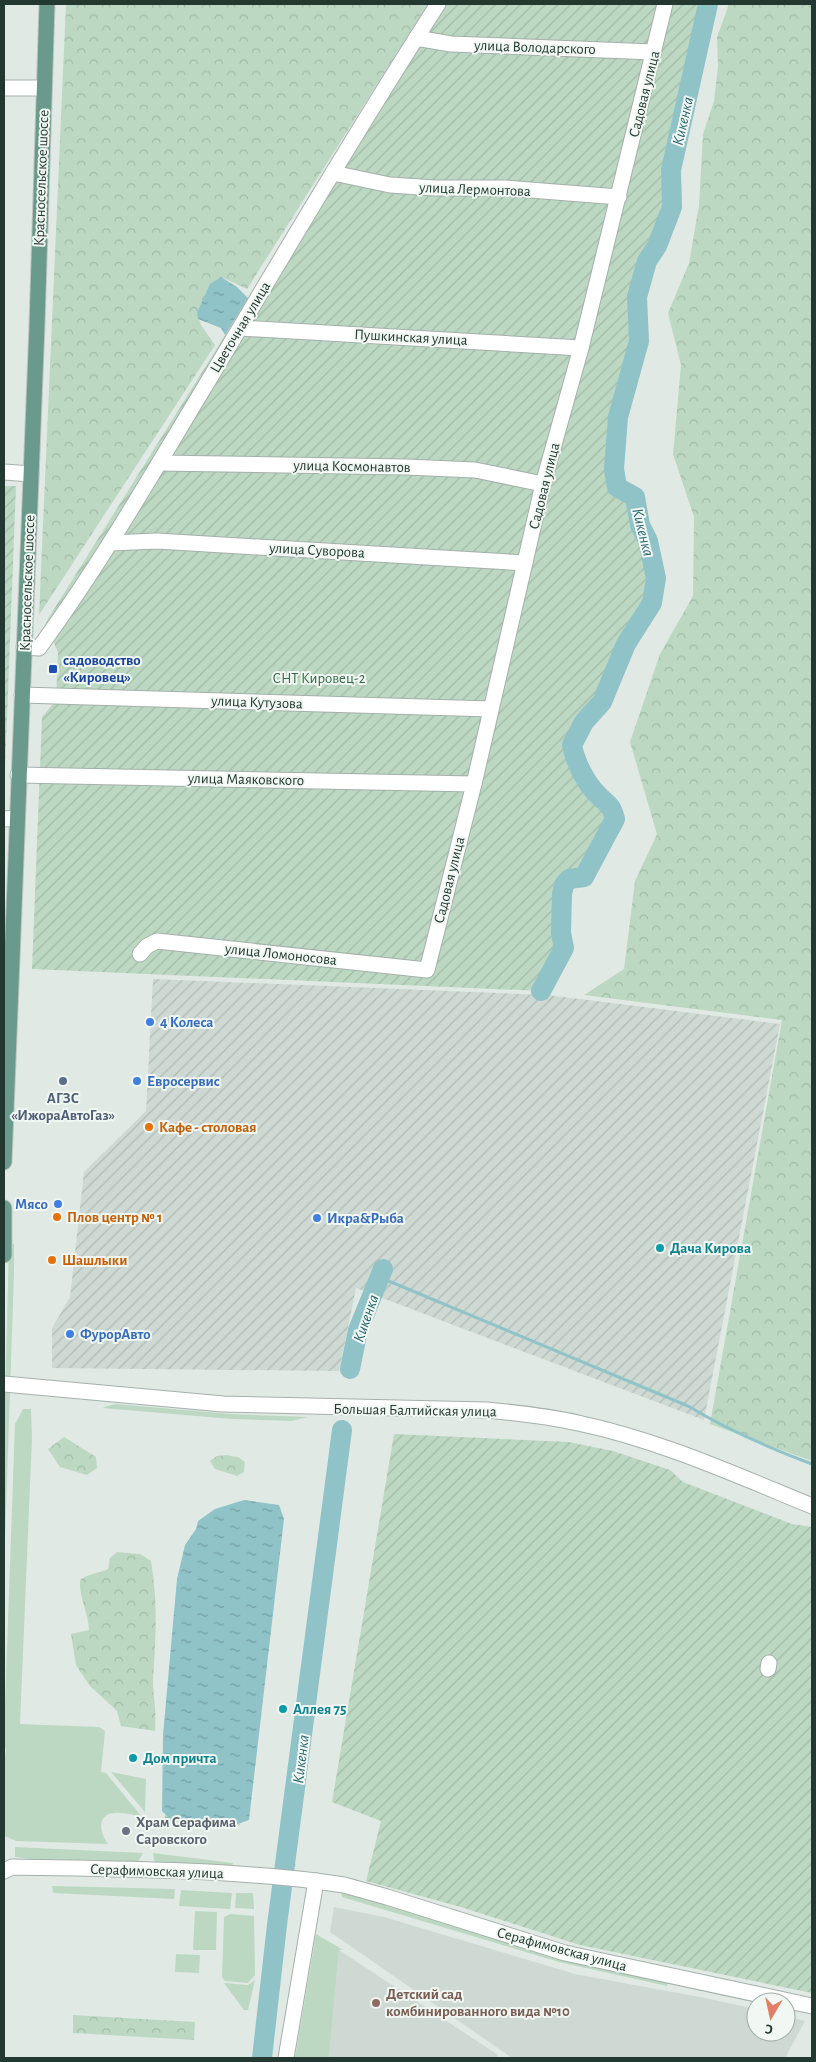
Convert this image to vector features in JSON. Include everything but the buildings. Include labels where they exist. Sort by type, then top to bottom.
[{"type":"main road","name":"Красносельское шоссе","points":[[4,1162],[10,818],[18,775],[22,695],[32,648],[31,474],[48,4]]},
{"type":"main road","points":[[4,1208],[4,1255]]},
{"type":"street","name":"Цветочная улица","points":[[32,648],[67,610],[110,544],[333,173],[438,4]]},
{"type":"street","name":"Садовая улица","points":[[427,970],[474,784],[543,484],[581,348],[665,4]]},
{"type":"street","name":"улица Володарского","points":[[416,38],[451,44],[654,52]]},
{"type":"street","points":[[4,88],[44,88]]},
{"type":"street","name":"улица Лермонтова","points":[[333,173],[390,185],[435,188],[505,188],[619,197]]},
{"type":"street","name":"Пушкинская улица","points":[[240,328],[581,348]]},
{"type":"street","name":"улица Космонавтов","points":[[159,463],[406,466],[475,470],[543,484]]},
{"type":"street","points":[[4,472],[31,474]]},
{"type":"street","name":"улица Суворова","points":[[110,544],[157,541],[525,563]]},
{"type":"street","name":"улица Кутузова","points":[[22,695],[491,709]]},
{"type":"street","name":"улица Маяковского","points":[[18,775],[474,784]]},
{"type":"street","name":"улица Ломоносова","points":[[140,954],[147,946],[157,941],[427,970]]},
{"type":"street","name":"Большая Балтийская улица","points":[[4,1384],[223,1404],[471,1409],[526,1414],[578,1423],[656,1444],[812,1506]]},
{"type":"street","name":"Серафимовская улица","points":[[6,1867],[147,1869],[268,1876],[344,1885],[565,1953],[812,2006]]},
{"type":"street","points":[[286,2058],[309,1880]]},
{"type":"shaded area","points":[[153,979],[548,995],[780,1024],[704,1420],[356,1288],[339,1371],[52,1368],[52,1328],[70,1297],[84,1172],[146,1111]]},
{"type":"shaded area","points":[[334,1907],[384,1917],[575,1974],[746,2007],[746,2042],[794,2042],[785,2058],[512,2058],[330,1932]]},
{"type":"shaded area","name":"Детский сад комбинированного вида №10","points":[[339,1950],[498,2055],[496,2058],[329,2058]]},
{"type":"shaded area","points":[[796,2019],[805,2021],[796,2038]]},
{"type":"green space","points":[[66,4],[428,4],[247,289],[221,277],[197,313],[201,325],[215,345],[39,615]]},
{"type":"green space","name":"СНТ Кировец-2","points":[[432,4],[705,4],[671,170],[672,207],[657,246],[647,261],[637,297],[639,341],[618,417],[614,469],[617,487],[635,497],[640,525],[648,541],[656,578],[652,603],[626,644],[602,702],[584,722],[572,745],[580,770],[596,794],[612,806],[615,819],[592,878],[569,879],[564,885],[561,933],[564,948],[541,991],[32,969],[42,717],[56,700],[58,653],[46,622]]},
{"type":"green space","points":[[729,4],[811,4],[812,6],[812,1461],[710,1424],[782,1020],[584,995],[624,969],[635,881],[657,834],[630,742],[660,654],[693,596],[694,517],[673,454],[681,365],[668,313],[689,263],[699,205],[703,134],[714,101],[718,67],[717,37]]},
{"type":"green space","points":[[4,486],[16,486],[4,796]]},
{"type":"green space","points":[[9,1243],[14,1244],[14,1273],[4,1569],[4,1437]]},
{"type":"green space","points":[[115,1404],[231,1414],[308,1417],[291,1421],[232,1419],[102,1408]]},
{"type":"green space","points":[[23,1409],[31,1409],[32,1438],[20,1724],[99,1727],[105,1731],[101,1772],[106,1773],[142,1817],[114,1813],[104,1817],[101,1826],[103,1836],[108,1844],[16,1841],[4,1836],[4,1764],[6,1749],[4,1748],[4,1732],[15,1424]]},
{"type":"green space","points":[[394,1434],[569,1442],[613,1451],[670,1470],[683,1482],[792,1524],[812,1527],[812,1993],[580,1945],[461,1907],[366,1881],[381,1821],[332,1802]]},
{"type":"green space","points":[[64,1437],[96,1457],[97,1468],[87,1475],[60,1467],[48,1449]]},
{"type":"green space","points":[[217,1456],[238,1457],[245,1462],[244,1472],[237,1476],[215,1469],[210,1461]]},
{"type":"green space","points":[[117,1552],[140,1554],[151,1561],[156,1607],[153,1681],[156,1718],[155,1731],[121,1726],[117,1711],[90,1686],[76,1665],[71,1634],[89,1630],[80,1580],[108,1569],[110,1558]]},
{"type":"green space","points":[[111,1772],[146,1779],[145,1812]]},
{"type":"green space","points":[[169,1813],[238,1822],[240,1825],[233,1828],[226,1825],[221,1829],[211,1824],[188,1825],[182,1821],[175,1823],[165,1818]]},
{"type":"green space","points":[[15,1847],[143,1853],[138,1862],[30,1859],[15,1857]]},
{"type":"green space","points":[[153,1853],[233,1863],[232,1866],[157,1863],[154,1860]]},
{"type":"green space","points":[[52,1886],[175,1889],[174,1899],[53,1893]]},
{"type":"green space","points":[[181,1890],[232,1893],[230,1909],[179,1906]]},
{"type":"green space","points":[[341,1891],[574,1962],[668,1981],[667,1986],[559,1962],[342,1897]]},
{"type":"green space","points":[[236,1893],[253,1893],[254,1909],[235,1908]]},
{"type":"green space","points":[[195,1911],[217,1912],[216,1950],[193,1950]]},
{"type":"green space","points":[[230,1914],[254,1916],[255,1975],[248,1983],[225,1981],[222,1977],[224,1917]]},
{"type":"green space","points":[[316,1934],[343,1950],[339,1950],[329,2058],[295,2058]]},
{"type":"green space","points":[[176,1954],[200,1955],[199,1973],[175,1972]]},
{"type":"green space","points":[[255,1980],[248,2010],[244,2010],[224,1983],[248,1985]]},
{"type":"green space","points":[[73,2015],[195,2022],[194,2040],[73,2033]]},
{"type":"water","points":[[221,277],[237,287],[248,298],[225,335],[221,328],[198,319],[197,313],[210,284]]},
{"type":"water","points":[[244,1500],[279,1505],[284,1519],[249,1820],[235,1825],[169,1818],[162,1811],[163,1735],[177,1579],[185,1545],[196,1529],[198,1521],[215,1509]]},
{"type":"waterway","name":"Кикенка","points":[[541,991],[564,948],[561,933],[564,885],[569,879],[584,877],[615,819],[610,807],[593,789],[585,777],[578,764],[572,745],[584,722],[602,702],[626,644],[652,603],[656,578],[648,541],[640,525],[635,497],[617,487],[614,469],[618,417],[639,341],[637,297],[647,261],[657,246],[672,207],[671,170],[708,4]]},
{"type":"waterway","name":"Кикенка","points":[[350,1369],[358,1330],[383,1269]]},
{"type":"waterway","points":[[379,1277],[688,1406],[749,1438],[812,1464]]},
{"type":"waterway","name":"Кикенка","points":[[262,2058],[277,1925],[342,1430]]},
{"type":"waterway","points":[[287,1864],[294,1865]]},
{"type":"place","name":"садоводство «Кировец»","points":[[53,669]]},
{"type":"place","name":"4 Колеса","points":[[150,1022]]},
{"type":"place","name":"АГЗС «ИжораАвтоГаз»","points":[[63,1081]]},
{"type":"place","name":"Евросервис","points":[[137,1081]]},
{"type":"place","name":"Кафе - столовая","points":[[149,1127]]},
{"type":"place","name":"Мясо","points":[[58,1204]]},
{"type":"place","name":"Плов центр № 1","points":[[57,1217]]},
{"type":"place","name":"Икра&Рыба","points":[[317,1218]]},
{"type":"place","name":"Дача Кирова","points":[[660,1248]]},
{"type":"place","name":"Шашлыки","points":[[52,1260]]},
{"type":"place","name":"ФурорАвто","points":[[70,1334]]},
{"type":"place","name":"Аллея 75","points":[[283,1709]]},
{"type":"place","name":"Дом причта","points":[[133,1758]]},
{"type":"place","name":"Храм Серафима Саровского","points":[[126,1831]]},
{"type":"place","name":"Детский сад комбинированного вида №10","points":[[376,2003]]}]
